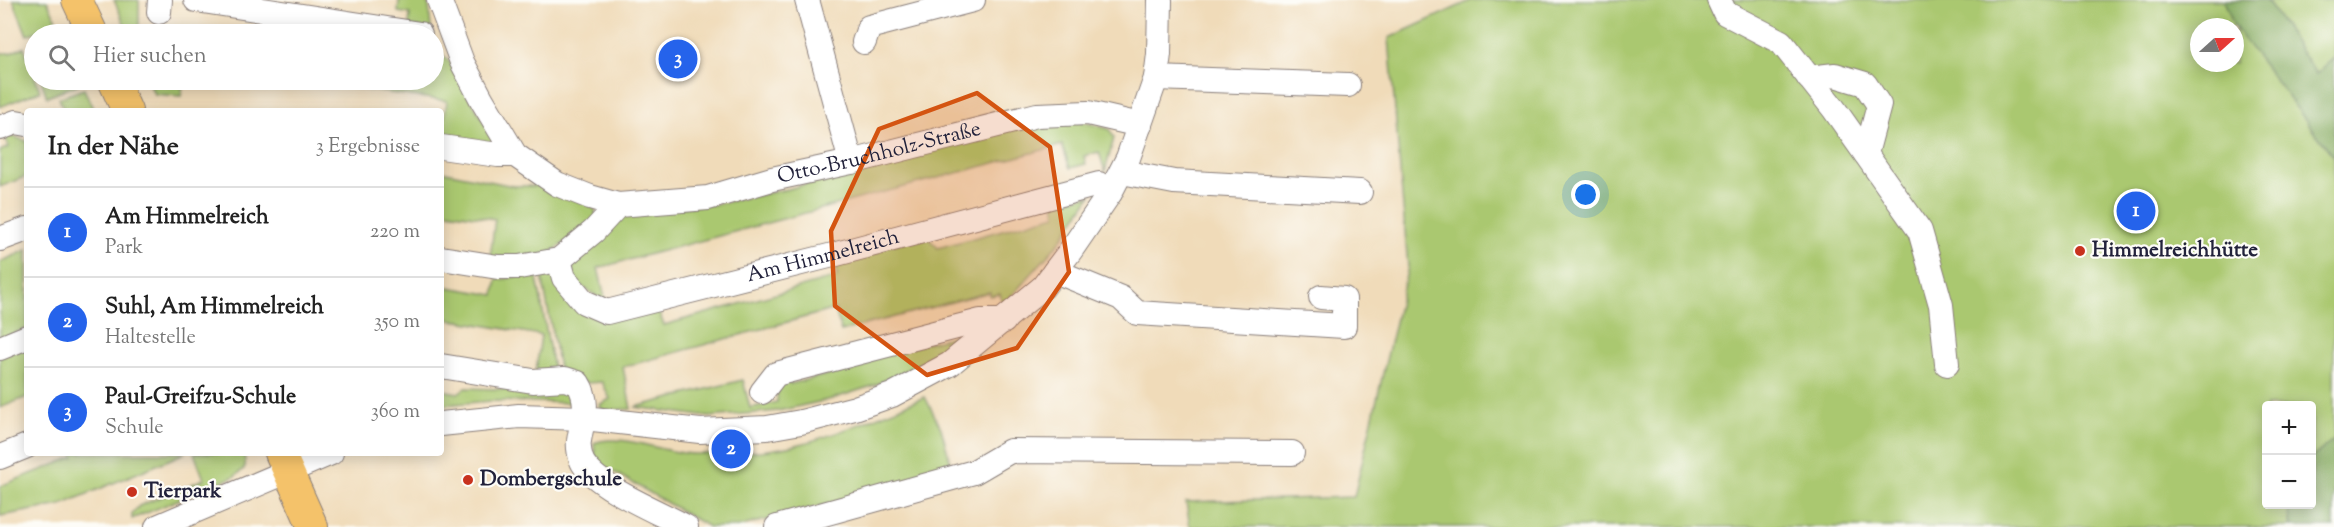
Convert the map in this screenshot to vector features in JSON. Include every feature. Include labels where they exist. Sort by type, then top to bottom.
[{"type":"main road","points":[[77,0],[88,24]]},
{"type":"main road","points":[[118,90],[126,108]]},
{"type":"main road","points":[[284,462],[313,527]]},
{"type":"street","points":[[196,0],[354,24]]},
{"type":"street","name":"Otto-Bruchholz-Straße","points":[[439,0],[442,24]]},
{"type":"street","points":[[807,0],[851,162]]},
{"type":"street","points":[[864,42],[869,27],[973,0]]},
{"type":"street","points":[[444,424],[519,416],[585,418],[700,431],[767,428],[855,408],[892,395],[950,364],[1042,287],[1110,193],[1122,172],[1156,78],[1160,0]]},
{"type":"street","points":[[1719,0],[1725,14],[1781,42],[1866,154],[1920,231],[1941,305],[1947,364]]},
{"type":"street","name":"Otto-Bruchholz-Straße","points":[[444,40],[515,155],[557,184],[618,205],[708,198],[772,179],[851,162],[1036,115],[1088,112],[1140,125]]},
{"type":"street","points":[[1809,78],[1835,75],[1865,84],[1879,105],[1866,154]]},
{"type":"street","points":[[1156,78],[1348,85]]},
{"type":"street","points":[[0,128],[16,122],[24,123]]},
{"type":"street","points":[[444,147],[498,155],[515,155]]},
{"type":"street","points":[[1122,172],[1174,182],[1360,192]]},
{"type":"street","name":"Am Himmelreich","points":[[559,260],[564,278],[584,302],[607,312],[1099,184],[1110,193]]},
{"type":"street","points":[[444,258],[498,267],[519,267],[559,260],[594,231],[618,205]]},
{"type":"street","points":[[0,239],[24,230]]},
{"type":"street","points":[[1055,271],[1121,298],[1137,313],[1344,326],[1344,299],[1322,297]]},
{"type":"street","points":[[762,392],[776,374],[980,321],[1004,321]]},
{"type":"street","points":[[0,348],[24,338]]},
{"type":"street","points":[[444,366],[533,381],[565,379],[578,383],[584,394],[585,418],[578,443],[583,463],[604,483],[686,527]]},
{"type":"street","points":[[0,457],[24,447]]},
{"type":"street","points":[[777,527],[974,472],[1010,452],[1292,453]]},
{"type":"street","points":[[157,527],[284,462],[315,456]]},
{"type":"highlighted area","points":[[977,93],[1050,147],[1069,272],[1017,348],[927,375],[835,306],[831,231],[879,129]]},
{"type":"green space","points":[[13,0],[47,0],[58,24],[24,24],[24,28]]},
{"type":"green space","points":[[114,0],[139,0],[139,24],[125,24]]},
{"type":"green space","points":[[399,0],[425,0],[429,6],[431,24],[409,24],[410,14],[398,12]]},
{"type":"green space","points":[[1472,0],[2224,0],[2231,18],[2190,18],[2190,72],[2244,72],[2244,39],[2334,157],[2334,439],[2316,455],[2316,401],[2262,401],[2262,509],[2289,509],[2291,527],[1190,527],[1186,502],[1354,497],[1408,267],[1389,38]]},
{"type":"green space","points":[[2224,0],[2267,0],[2316,74],[2334,58],[2334,157],[2244,39],[2244,18],[2231,18]]},
{"type":"green space","points":[[2267,0],[2334,0],[2334,58],[2316,74]]},
{"type":"green space","points":[[24,47],[24,90],[40,91],[0,107],[0,53],[10,53]]},
{"type":"green space","points":[[444,57],[449,61],[498,147],[444,139],[447,101],[371,90],[444,90]]},
{"type":"green space","points":[[45,90],[64,90],[47,97]]},
{"type":"green space","points":[[84,90],[93,108],[63,108],[59,98]]},
{"type":"green space","points":[[152,90],[182,90],[181,96],[154,94]]},
{"type":"green space","points":[[1080,121],[1109,129],[1114,138],[1105,171],[1099,152],[1084,156],[1086,164],[1070,168],[1062,145],[598,268],[606,302],[573,281],[572,261],[627,211],[717,204],[788,189],[1032,123]]},
{"type":"green space","points":[[4,134],[24,140],[24,177],[0,187],[0,151],[9,147]]},
{"type":"green space","points":[[444,172],[513,186],[534,186],[535,177],[594,207],[598,221],[548,254],[490,258],[495,219],[444,211]]},
{"type":"green space","points":[[1091,195],[1059,243],[1007,301],[1002,303],[1000,294],[990,296],[990,292],[841,331],[835,309],[623,367],[631,409],[603,410],[599,405],[610,399],[602,382],[587,383],[560,374],[541,271],[550,268],[571,305],[657,308],[664,325],[837,277],[834,259],[926,236],[938,248],[1056,215],[1054,202]]},
{"type":"green space","points":[[24,251],[24,329],[0,339],[0,262]]},
{"type":"green space","points":[[536,272],[554,374],[536,371],[541,335],[444,319],[444,287],[494,295],[497,279]]},
{"type":"green space","points":[[972,332],[922,363],[875,385],[832,399],[778,411],[709,417],[635,407],[743,380],[750,408],[777,402],[778,380],[789,378],[790,384],[854,368],[852,361]]},
{"type":"green space","points":[[24,347],[24,398],[0,408],[0,357]]},
{"type":"green space","points":[[465,388],[559,391],[573,394],[578,403],[492,401],[444,405],[444,391],[458,393]]},
{"type":"green space","points":[[925,397],[941,428],[953,472],[738,527],[709,527],[605,467],[595,455],[594,443],[605,440],[630,442],[694,454],[778,449],[835,433]]},
{"type":"green space","points":[[2334,439],[2334,527],[2291,527],[2289,509],[2316,509],[2316,455]]},
{"type":"green space","points":[[178,456],[61,505],[0,516],[0,486],[74,457]]},
{"type":"green space","points":[[195,456],[244,456],[245,467],[233,477],[132,519],[132,514],[139,506],[204,479]]},
{"type":"place","name":"Paul-Greifzu-Schule","points":[[678,59]]},
{"type":"place","name":"Am Himmelreich","points":[[2136,211]]},
{"type":"place","name":"Himmelreichhütte","points":[[2080,251]]},
{"type":"place","name":"Suhl, Am Himmelreich","points":[[731,449]]},
{"type":"place","name":"Dombergschule","points":[[468,480]]},
{"type":"place","name":"Tierpark","points":[[132,492]]}]
